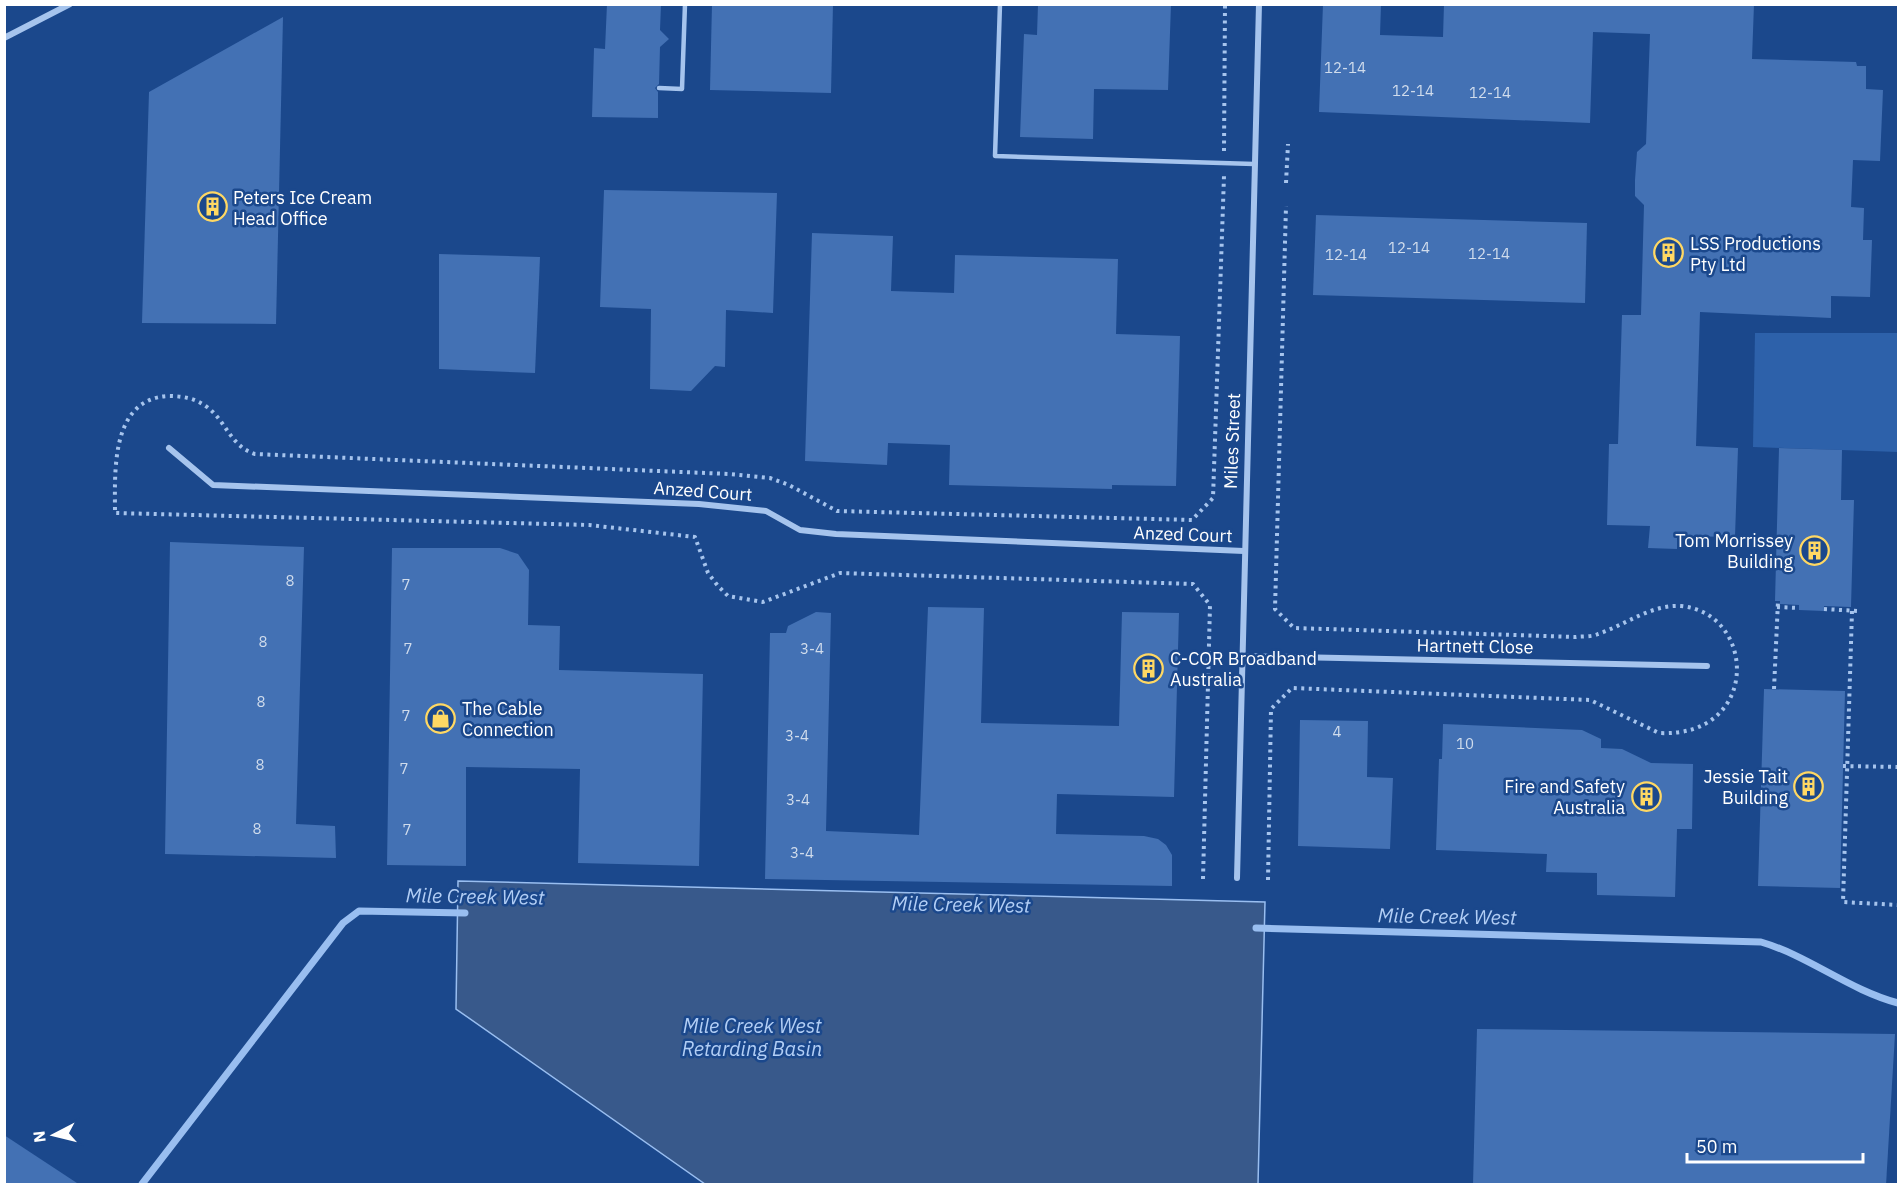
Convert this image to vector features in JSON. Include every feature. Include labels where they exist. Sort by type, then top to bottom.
[{"type":"street","points":[[4,38],[70,4]]},
{"type":"street","name":"Miles Street","points":[[1237,878],[1259,4]]},
{"type":"street","name":"Anzed Court","points":[[169,448],[213,485],[699,504],[766,511],[800,530],[836,534],[1244,551]]},
{"type":"street","name":"Hartnett Close","points":[[1242,656],[1707,666]]},
{"type":"lane","points":[[659,88],[682,88],[685,4]]},
{"type":"lane","points":[[1000,4],[995,156],[1254,164]]},
{"type":"path","points":[[1203,879],[1210,604],[1193,584],[840,573],[769,601],[744,600],[728,596],[718,586],[708,573],[695,537],[589,525],[115,513],[115,458],[120,438],[132,414],[145,403],[161,397],[179,396],[192,398],[206,406],[218,417],[234,443],[244,451],[255,454],[729,474],[770,478],[789,485],[837,511],[1192,520],[1213,498],[1224,163],[1225,4]]},
{"type":"path","points":[[1287,183],[1288,144]]},
{"type":"path","points":[[1268,880],[1271,709],[1292,688],[1590,700],[1659,733],[1672,734],[1690,732],[1708,724],[1723,710],[1732,696],[1737,676],[1736,659],[1730,638],[1703,612],[1680,606],[1652,610],[1596,635],[1576,636],[1294,628],[1275,609],[1286,206]]},
{"type":"path","points":[[1774,689],[1778,601]]},
{"type":"path","points":[[1777,607],[1799,608]]},
{"type":"path","points":[[1824,609],[1858,611]]},
{"type":"path","points":[[1852,611],[1845,766],[1844,902],[1899,904]]},
{"type":"path","points":[[1845,766],[1899,767]]},
{"type":"shaded area","points":[[1755,333],[1898,333],[1898,452],[1753,447]]},
{"type":"water","name":"Mile Creek West Retarding Basin","points":[[458,881],[1265,902],[1258,1184],[705,1184],[456,1009]]},
{"type":"building","points":[[607,4],[661,4],[660,30],[669,39],[660,47],[659,84],[655,88],[658,92],[658,118],[592,117],[594,48],[605,49]]},
{"type":"building","points":[[712,4],[833,4],[831,93],[710,90]]},
{"type":"building","points":[[1038,4],[1171,4],[1168,90],[1094,89],[1093,139],[1020,137],[1024,34],[1037,35]]},
{"type":"building","points":[[1323,4],[1381,4],[1380,35],[1443,37],[1444,4],[1754,4],[1752,59],[1856,62],[1857,66],[1866,66],[1866,89],[1883,90],[1880,161],[1853,160],[1851,207],[1864,208],[1863,240],[1872,240],[1870,297],[1831,296],[1831,318],[1700,312],[1696,446],[1738,448],[1735,537],[1677,536],[1677,549],[1648,548],[1650,526],[1607,525],[1609,444],[1618,444],[1622,315],[1641,315],[1644,205],[1635,196],[1635,180],[1637,152],[1646,144],[1650,34],[1593,32],[1590,123],[1319,112]]},
{"type":"building","name":"Peters Ice Cream Head Office","points":[[283,17],[276,324],[142,323],[149,92]]},
{"type":"building","points":[[604,190],[777,193],[773,313],[726,310],[725,367],[715,366],[691,391],[650,389],[651,309],[600,307]]},
{"type":"building","points":[[1316,215],[1587,223],[1585,303],[1313,295]]},
{"type":"building","points":[[812,233],[893,236],[891,291],[954,293],[955,255],[1118,259],[1116,334],[1180,336],[1176,486],[1112,485],[1112,489],[949,485],[950,445],[888,443],[887,465],[805,461]]},
{"type":"building","points":[[439,254],[540,257],[535,373],[439,369]]},
{"type":"building","name":"Tom Morrissey Building","points":[[1779,448],[1842,450],[1841,500],[1854,500],[1851,607],[1824,606],[1824,611],[1799,610],[1799,605],[1780,604],[1780,601],[1775,601]]},
{"type":"building","points":[[170,542],[304,547],[296,824],[335,826],[336,858],[165,854]]},
{"type":"building","points":[[392,548],[500,548],[518,554],[529,570],[528,625],[560,626],[559,670],[703,674],[699,866],[578,863],[580,769],[466,767],[466,866],[387,865]]},
{"type":"building","points":[[928,607],[984,608],[981,723],[1119,726],[1122,612],[1179,613],[1174,797],[1057,794],[1056,834],[1144,836],[1158,839],[1166,845],[1172,855],[1172,886],[765,879],[770,633],[786,633],[788,626],[816,612],[831,613],[826,831],[919,835]]},
{"type":"building","name":"Jessie Tait Building","points":[[1764,689],[1845,691],[1840,888],[1758,886]]},
{"type":"building","points":[[1300,720],[1368,721],[1367,777],[1393,778],[1390,849],[1298,846]]},
{"type":"building","points":[[1443,724],[1582,730],[1601,739],[1601,748],[1622,749],[1651,763],[1693,764],[1692,829],[1677,829],[1675,897],[1597,895],[1597,873],[1546,872],[1547,854],[1436,850],[1439,759],[1442,759]]},
{"type":"building","points":[[1477,1029],[1895,1034],[1886,1185],[1473,1185]]},
{"type":"building","points":[[4,1135],[80,1185],[4,1185]]},
{"type":"waterway","name":"Mile Creek West","points":[[142,1184],[343,923],[359,911],[465,913]]},
{"type":"waterway","name":"Mile Creek West","points":[[1256,928],[1761,942],[1779,948],[1863,990],[1898,1003]]},
{"type":"place","name":"Peters Ice Cream Head Office","points":[[212,207]]},
{"type":"place","name":"LSS Productions Pty Ltd","points":[[1669,253]]},
{"type":"place","name":"Tom Morrissey Building","points":[[1814,550]]},
{"type":"place","name":"C-COR Broadband Australia","points":[[1149,668]]},
{"type":"place","name":"The Cable Connection","points":[[441,718]]},
{"type":"place","name":"Jessie Tait Building","points":[[1809,786]]},
{"type":"place","name":"Fire and Safety Australia","points":[[1646,796]]}]
